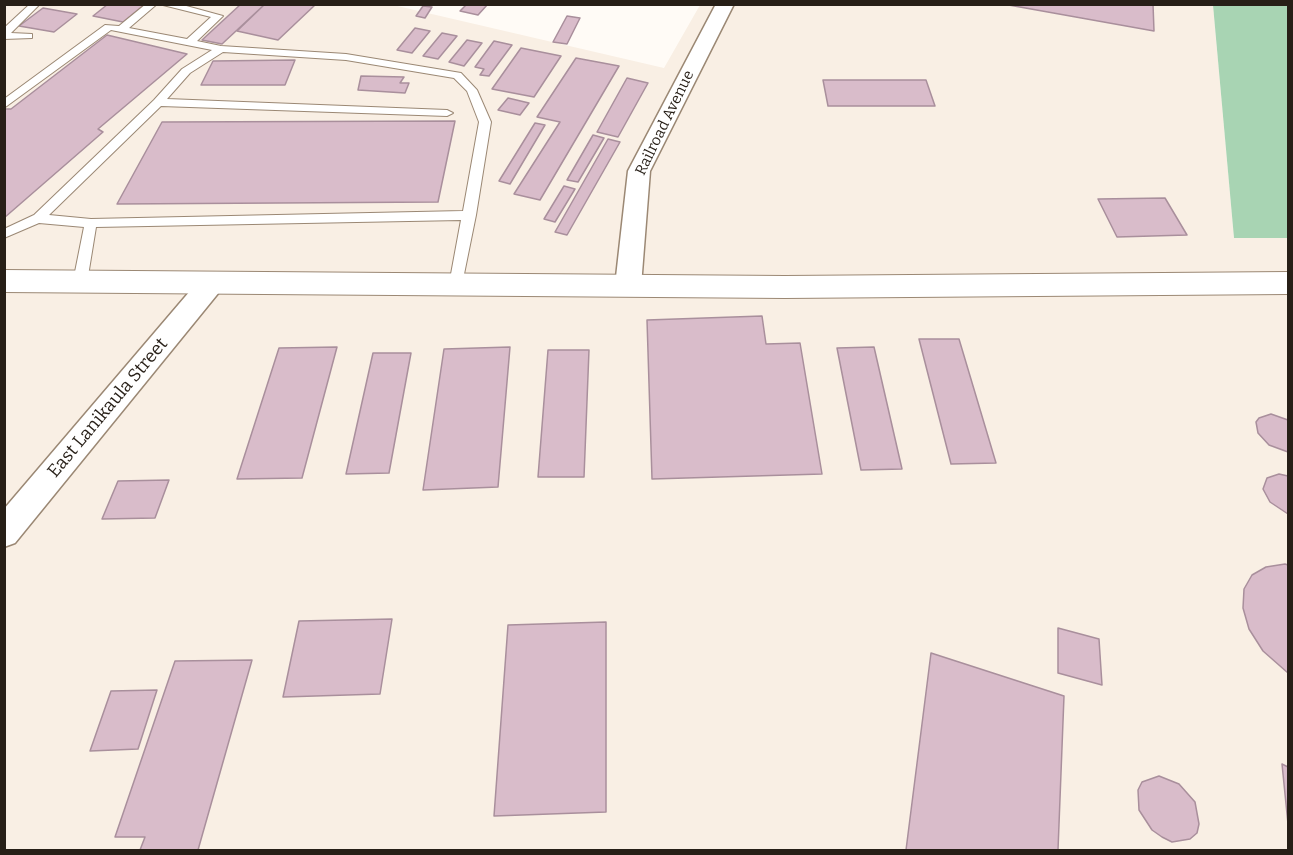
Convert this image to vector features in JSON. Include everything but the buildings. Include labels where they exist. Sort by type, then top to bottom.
[{"type":"street","name":"Railroad Avenue","points":[[628,286],[639,171],[725,4]]},
{"type":"street","points":[[4,280],[211,284],[785,287],[1288,283]]},
{"type":"street","name":"East Lanikaula Street","points":[[4,533],[211,284]]},
{"type":"lane","points":[[4,35],[36,4]]},
{"type":"lane","points":[[121,29],[153,4]]},
{"type":"lane","points":[[163,4],[218,16],[189,43]]},
{"type":"lane","points":[[4,105],[109,27],[221,49],[346,57],[457,75],[472,90],[485,122],[456,285]]},
{"type":"lane","points":[[4,35],[28,36]]},
{"type":"lane","points":[[4,234],[38,218],[158,102],[186,71],[221,49]]},
{"type":"lane","points":[[158,102],[447,113]]},
{"type":"lane","points":[[38,218],[92,223],[470,215]]},
{"type":"lane","points":[[80,282],[92,223]]},
{"type":"shaded area","points":[[5,5],[393,5],[664,68],[700,5],[1213,5],[1234,238],[1288,238],[1288,850],[5,850]]},
{"type":"green space","points":[[1213,5],[1288,5],[1288,238],[1234,238]]}]
